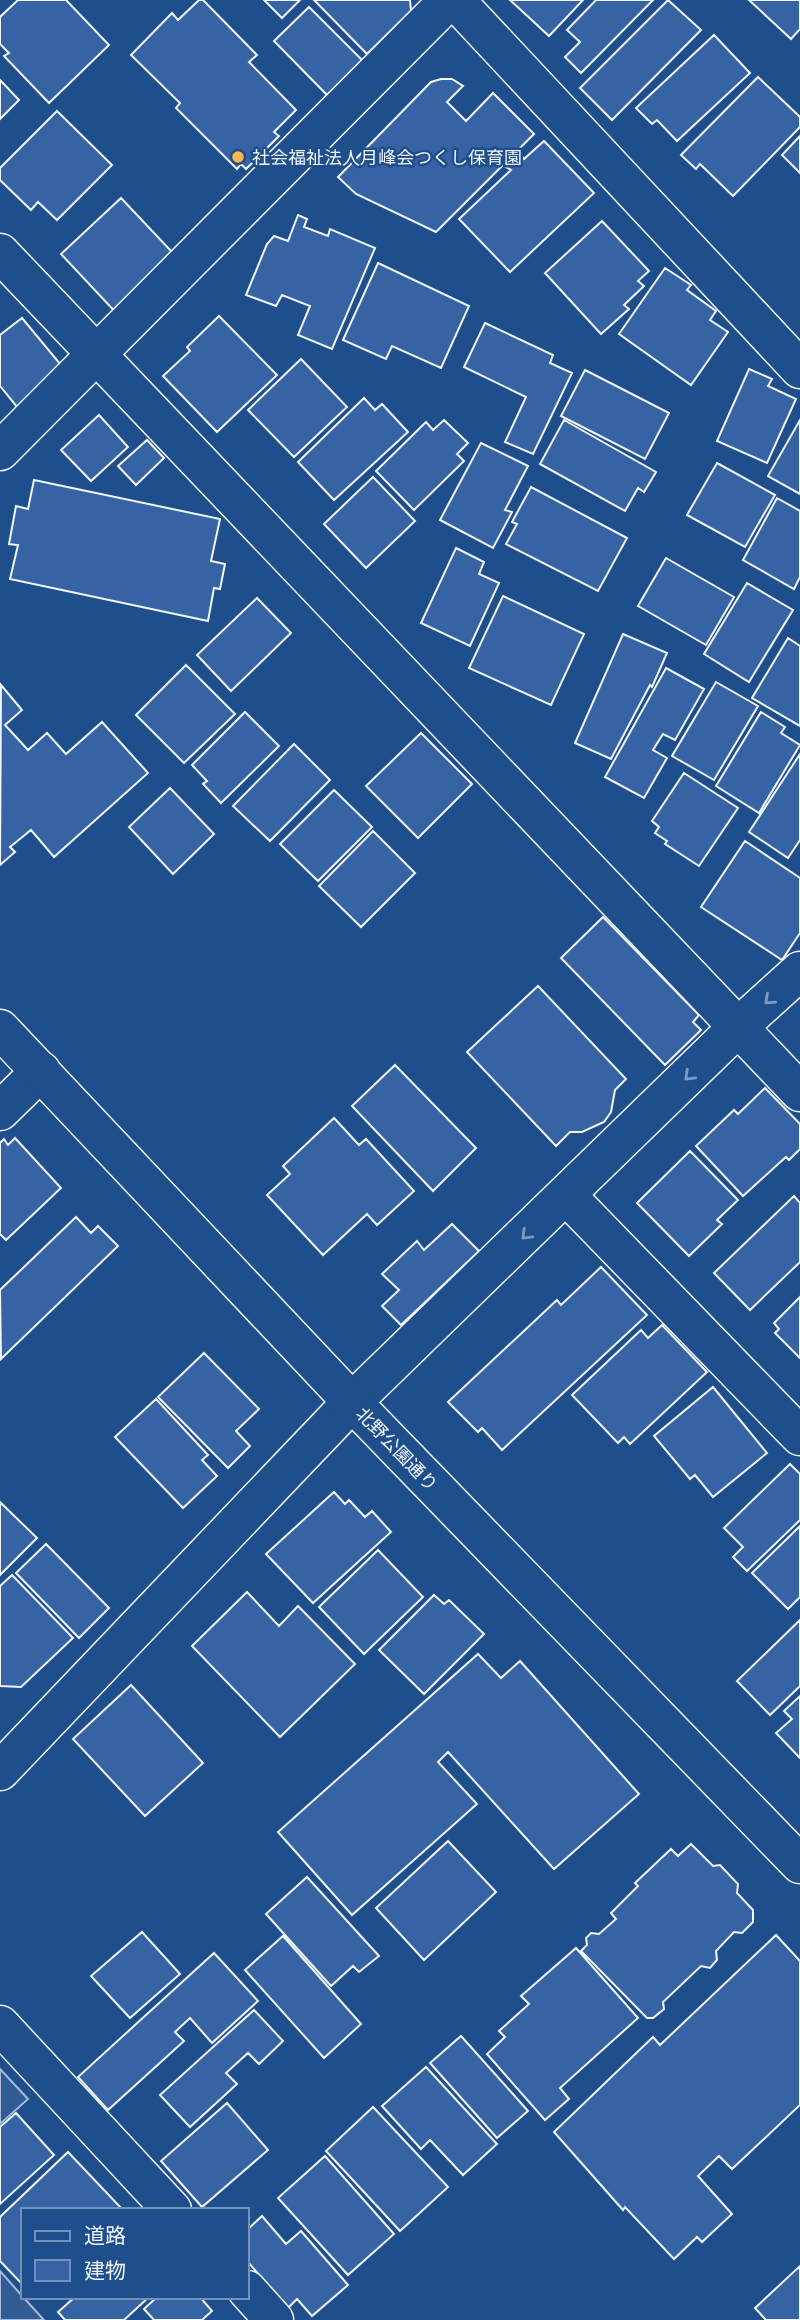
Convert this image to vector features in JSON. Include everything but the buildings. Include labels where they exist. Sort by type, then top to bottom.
[{"type":"street","points":[[0,451],[449,0]]},
{"type":"street","points":[[455,0],[800,369]]},
{"type":"street","points":[[0,253],[800,1092]]},
{"type":"street","points":[[6,1753],[352,1402],[737,1028],[800,971]]},
{"type":"street","name":"北野公園通り","points":[[0,1029],[352,1402],[800,1864]]},
{"type":"street","points":[[0,1111],[41,1071]]},
{"type":"street","points":[[566,1195],[800,1436]]},
{"type":"street","points":[[0,2025],[170,2208]]},
{"type":"street","points":[[248,2291],[274,2320]]},
{"type":"shaded area","points":[[0,2069],[28,2099],[0,2124]]},
{"type":"shaded area","points":[[0,2271],[21,2295],[21,2299],[25,2299],[44,2320],[0,2320]]},
{"type":"place","name":"社会福祉法人月峰会つくし保育園","points":[[238,157]]}]
